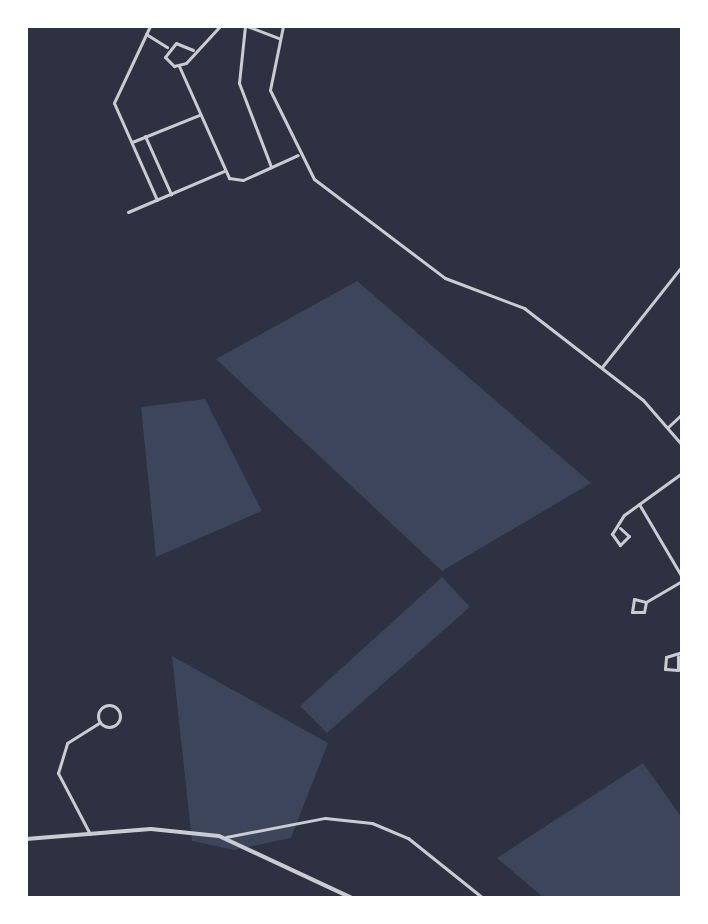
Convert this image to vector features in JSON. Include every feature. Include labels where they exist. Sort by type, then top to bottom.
[{"type":"street","points":[[150,26],[114,103],[157,200]]},
{"type":"street","points":[[179,66],[220,26]]},
{"type":"street","points":[[271,167],[239,83],[246,26],[279,38]]},
{"type":"street","points":[[283,26],[270,90],[298,155],[328,192],[445,278],[524,308],[602,367],[668,427],[682,445]]},
{"type":"street","points":[[146,34],[167,47],[193,50]]},
{"type":"street","points":[[167,47],[169,63],[179,66],[224,171],[234,181],[298,155]]},
{"type":"street","points":[[132,142],[201,114]]},
{"type":"street","points":[[145,136],[171,194]]},
{"type":"street","points":[[128,212],[224,171]]},
{"type":"street","points":[[602,367],[682,266]]},
{"type":"street","points":[[668,427],[682,414]]},
{"type":"street","points":[[620,528],[629,536],[620,545],[612,537],[639,504],[682,473]]},
{"type":"street","points":[[639,504],[682,579],[646,602],[644,612],[632,612],[634,599],[646,602]]},
{"type":"street","points":[[680,654],[678,670],[665,669],[666,657],[680,654]]},
{"type":"street","points":[[90,834],[58,773],[67,743],[100,722],[104,706],[119,711],[115,726],[100,722]]},
{"type":"street","points":[[226,837],[325,818],[372,823],[408,838],[483,898]]},
{"type":"street","points":[[26,839],[191,832],[226,837],[352,898]]},
{"type":"shaded area","points":[[357,281],[591,483],[442,571],[216,359]]},
{"type":"shaded area","points":[[205,399],[262,511],[156,557],[141,407]]},
{"type":"shaded area","points":[[442,577],[470,607],[327,733],[300,706]]},
{"type":"shaded area","points":[[172,656],[328,743],[291,838],[234,850],[192,841]]},
{"type":"shaded area","points":[[643,763],[682,818],[682,898],[544,898],[497,858]]}]
